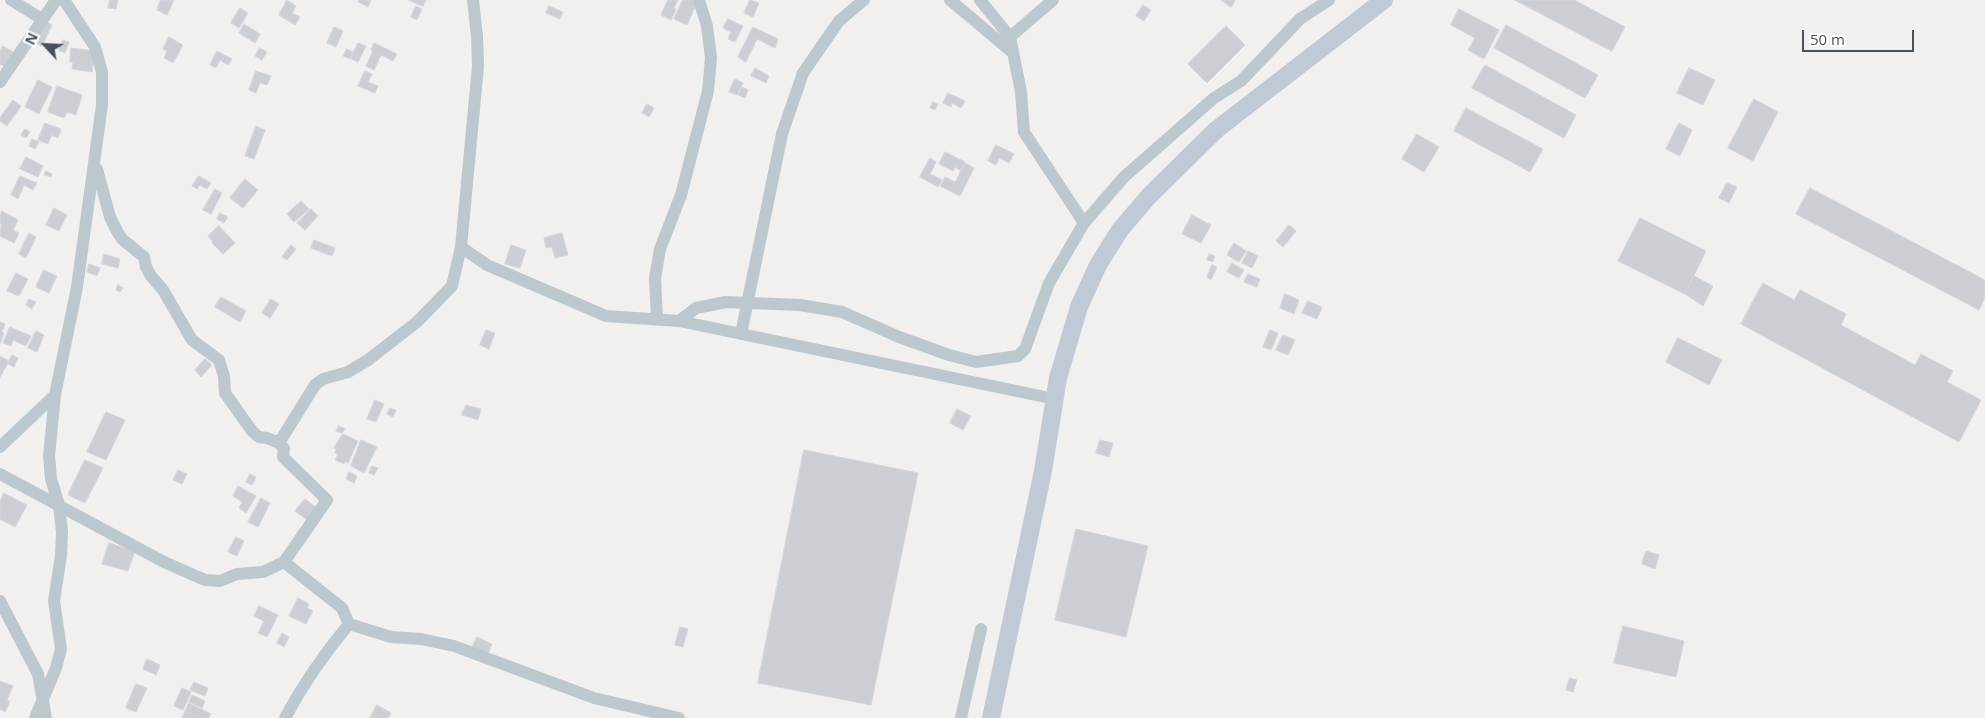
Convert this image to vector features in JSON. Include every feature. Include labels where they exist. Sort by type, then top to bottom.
[{"type":"street","points":[[12,0],[42,19]]},
{"type":"street","points":[[0,82],[56,0]]},
{"type":"street","points":[[35,718],[56,668],[61,649],[54,601],[61,555],[62,532],[59,505],[51,479],[49,456],[55,395],[77,287],[102,105],[102,72],[95,47],[64,0]]},
{"type":"street","points":[[279,443],[315,385],[323,379],[348,372],[368,360],[416,322],[452,286],[461,247],[478,66],[473,0]]},
{"type":"street","points":[[657,319],[655,278],[660,249],[681,195],[708,91],[711,58],[707,26],[699,0]]},
{"type":"street","points":[[741,334],[782,134],[803,73],[838,21],[864,0]]},
{"type":"street","points":[[950,0],[1013,53]]},
{"type":"street","points":[[980,0],[1010,37],[1021,92],[1024,132],[1084,223]]},
{"type":"street","points":[[1010,37],[1053,0]]},
{"type":"street","points":[[679,322],[696,308],[726,302],[800,305],[842,312],[899,337],[949,355],[976,362],[1018,356],[1025,349],[1049,283],[1084,223],[1124,177],[1214,98],[1241,81],[1300,18],[1328,0]]},
{"type":"street","points":[[991,718],[1044,471],[1058,378],[1078,307],[1098,265],[1120,230],[1150,196],[1216,130],[1384,0]]},
{"type":"street","points":[[0,474],[164,562],[205,580],[220,581],[237,574],[263,572],[284,562],[327,500],[283,457],[284,448],[279,443],[259,437],[252,431],[225,393],[224,376],[219,360],[192,340],[163,290],[150,276],[144,257],[122,238],[117,231],[110,217],[98,176],[96,155]]},
{"type":"street","points":[[461,247],[488,265],[606,316],[679,322],[1055,399]]},
{"type":"street","points":[[0,447],[55,395]]},
{"type":"street","points":[[284,562],[342,608],[349,624],[391,637],[421,639],[454,646],[594,698],[661,716],[679,718]]},
{"type":"street","points":[[0,601],[38,674],[46,718]]},
{"type":"street","points":[[285,718],[299,691],[326,651],[349,624]]},
{"type":"street","points":[[961,718],[981,629]]},
{"type":"building","points":[[110,0],[118,0],[116,9],[108,8]]},
{"type":"building","points":[[161,0],[174,0],[167,15],[157,10]]},
{"type":"building","points":[[287,0],[296,6],[292,13],[300,17],[295,25],[279,15]]},
{"type":"building","points":[[359,0],[371,0],[368,7],[358,2]]},
{"type":"building","points":[[408,0],[426,0],[423,6]]},
{"type":"building","points":[[668,0],[678,0],[671,20],[661,15]]},
{"type":"building","points":[[683,0],[698,0],[687,25],[674,19]]},
{"type":"building","points":[[750,0],[759,3],[753,17],[744,13]]},
{"type":"building","points":[[1221,0],[1234,0],[1235,1],[1231,7]]},
{"type":"building","points":[[1515,0],[1574,0],[1625,27],[1612,51]]},
{"type":"building","points":[[1143,5],[1151,10],[1144,21],[1136,16]]},
{"type":"building","points":[[416,6],[422,9],[417,20],[411,17]]},
{"type":"building","points":[[549,6],[563,12],[560,19],[546,13]]},
{"type":"building","points":[[240,8],[248,13],[239,28],[231,23]]},
{"type":"building","points":[[1459,9],[1499,30],[1484,59],[1468,50],[1475,38],[1451,25]]},
{"type":"building","points":[[728,19],[743,26],[735,42],[728,39],[731,32],[723,28]]},
{"type":"building","points":[[43,20],[52,25],[42,46],[33,42]]},
{"type":"building","points":[[244,24],[260,34],[255,43],[239,33]]},
{"type":"building","points":[[1506,25],[1598,75],[1585,98],[1494,48]]},
{"type":"building","points":[[1226,26],[1245,45],[1207,83],[1188,64]]},
{"type":"building","points":[[334,27],[343,31],[336,47],[327,43]]},
{"type":"building","points":[[753,27],[778,39],[775,48],[757,39],[746,62],[738,57]]},
{"type":"building","points":[[169,37],[183,45],[173,63],[164,58],[167,51],[163,49]]},
{"type":"building","points":[[63,40],[69,42],[65,53],[58,50]]},
{"type":"building","points":[[358,43],[366,46],[358,62],[351,59]]},
{"type":"building","points":[[374,43],[397,54],[393,61],[381,55],[374,70],[366,66],[373,51],[371,50]]},
{"type":"building","points":[[3,46],[13,52],[5,67],[0,64],[0,51]]},
{"type":"building","points":[[71,48],[95,51],[92,72],[72,69],[73,62],[70,62]]},
{"type":"building","points":[[260,48],[267,52],[262,60],[255,56]]},
{"type":"building","points":[[347,49],[353,52],[350,59],[343,56]]},
{"type":"building","points":[[217,51],[232,59],[228,65],[220,60],[216,68],[210,65]]},
{"type":"building","points":[[1485,65],[1576,115],[1564,138],[1472,88]]},
{"type":"building","points":[[755,68],[769,76],[766,83],[751,76]]},
{"type":"building","points":[[1689,68],[1715,80],[1703,105],[1677,93]]},
{"type":"building","points":[[256,71],[271,76],[267,85],[260,83],[256,93],[249,90]]},
{"type":"building","points":[[365,71],[372,74],[368,82],[378,86],[375,93],[358,86]]},
{"type":"building","points":[[735,79],[743,83],[737,95],[729,92]]},
{"type":"building","points":[[38,80],[52,87],[39,114],[25,107]]},
{"type":"building","points":[[57,86],[82,95],[76,115],[67,112],[64,118],[48,112]]},
{"type":"building","points":[[742,87],[748,90],[745,98],[738,95]]},
{"type":"building","points":[[948,93],[965,101],[961,108],[952,103],[951,107],[943,103]]},
{"type":"building","points":[[1754,99],[1778,112],[1753,161],[1728,148]]},
{"type":"building","points":[[13,100],[21,106],[7,126],[0,121],[0,118]]},
{"type":"building","points":[[933,102],[938,104],[935,110],[930,108]]},
{"type":"building","points":[[647,104],[654,108],[649,117],[642,113]]},
{"type":"building","points":[[1466,108],[1543,149],[1530,172],[1454,131]]},
{"type":"building","points":[[45,123],[61,129],[58,138],[52,135],[48,144],[38,140]]},
{"type":"building","points":[[1679,123],[1692,130],[1680,156],[1666,149]]},
{"type":"building","points":[[256,126],[265,130],[254,159],[245,156]]},
{"type":"building","points":[[25,129],[30,132],[26,138],[21,135]]},
{"type":"building","points":[[1417,134],[1439,147],[1424,172],[1402,159]]},
{"type":"building","points":[[32,139],[39,142],[35,149],[29,146]]},
{"type":"building","points":[[996,145],[1014,154],[1009,163],[999,158],[996,165],[988,161]]},
{"type":"building","points":[[945,152],[965,162],[961,171],[955,167],[953,171],[939,164]]},
{"type":"building","points":[[26,157],[43,166],[38,177],[20,169]]},
{"type":"building","points":[[930,158],[936,162],[930,174],[942,180],[938,187],[920,177]]},
{"type":"building","points":[[965,163],[974,168],[960,196],[940,186],[945,177],[955,182]]},
{"type":"building","points":[[46,171],[52,174],[51,177],[44,175]]},
{"type":"building","points":[[20,176],[37,183],[33,190],[24,185],[18,199],[11,195]]},
{"type":"building","points":[[199,176],[211,183],[207,189],[200,185],[197,189],[192,186]]},
{"type":"building","points":[[245,179],[258,190],[243,208],[230,198]]},
{"type":"building","points":[[1727,183],[1737,187],[1729,203],[1719,198]]},
{"type":"building","points":[[1810,188],[1985,280],[1985,297],[1979,310],[1796,214]]},
{"type":"building","points":[[215,189],[222,193],[211,214],[203,210]]},
{"type":"building","points":[[301,201],[309,209],[294,222],[287,214]]},
{"type":"building","points":[[54,208],[67,215],[59,231],[46,225]]},
{"type":"building","points":[[311,209],[318,216],[305,230],[297,223]]},
{"type":"building","points":[[2,211],[18,220],[13,230],[19,233],[14,243],[0,236],[0,215]]},
{"type":"building","points":[[220,213],[228,217],[224,223],[217,219]]},
{"type":"building","points":[[1192,215],[1211,225],[1201,243],[1182,234]]},
{"type":"building","points":[[1640,218],[1706,251],[1685,294],[1618,261]]},
{"type":"building","points":[[1289,225],[1296,231],[1283,247],[1276,241]]},
{"type":"building","points":[[219,226],[235,243],[223,254],[208,236]]},
{"type":"building","points":[[29,233],[36,237],[26,258],[19,254]]},
{"type":"building","points":[[562,233],[568,255],[555,258],[552,247],[546,248],[544,238]]},
{"type":"building","points":[[314,240],[335,248],[332,256],[311,248]]},
{"type":"building","points":[[1234,243],[1246,251],[1239,262],[1227,255]]},
{"type":"building","points":[[291,245],[296,249],[287,260],[282,257]]},
{"type":"building","points":[[511,245],[526,250],[520,268],[505,264]]},
{"type":"building","points":[[1248,251],[1258,256],[1252,268],[1242,263]]},
{"type":"building","points":[[104,254],[120,259],[118,268],[102,264]]},
{"type":"building","points":[[1209,254],[1215,256],[1213,262],[1207,260]]},
{"type":"building","points":[[1232,263],[1244,270],[1239,278],[1227,272]]},
{"type":"building","points":[[89,264],[100,268],[97,276],[87,272]]},
{"type":"building","points":[[1212,265],[1217,267],[1211,280],[1207,277]]},
{"type":"building","points":[[44,270],[57,276],[49,293],[36,287]]},
{"type":"building","points":[[16,273],[28,279],[19,296],[7,291]]},
{"type":"building","points":[[1248,274],[1260,279],[1257,287],[1244,282]]},
{"type":"building","points":[[1694,276],[1713,286],[1703,306],[1685,294]]},
{"type":"building","points":[[1763,283],[1794,300],[1800,290],[1846,314],[1841,325],[1915,365],[1921,354],[1953,371],[1947,382],[1981,400],[1959,442],[1741,324]]},
{"type":"building","points":[[118,285],[123,288],[120,292],[116,290]]},
{"type":"building","points":[[1285,294],[1299,300],[1294,314],[1280,308]]},
{"type":"building","points":[[221,297],[246,311],[240,322],[215,307]]},
{"type":"building","points":[[29,299],[36,302],[32,309],[26,305]]},
{"type":"building","points":[[271,299],[279,304],[270,318],[262,313]]},
{"type":"building","points":[[1308,301],[1322,307],[1317,319],[1302,313]]},
{"type":"building","points":[[0,322],[5,324],[0,344]]},
{"type":"building","points":[[10,327],[31,336],[26,346],[13,340],[11,346],[3,343]]},
{"type":"building","points":[[486,330],[495,333],[489,349],[480,345]]},
{"type":"building","points":[[1270,330],[1278,333],[1271,350],[1263,347]]},
{"type":"building","points":[[36,331],[44,335],[37,352],[28,348]]},
{"type":"building","points":[[1283,335],[1295,340],[1288,355],[1276,350]]},
{"type":"building","points":[[1678,338],[1722,360],[1709,385],[1666,362]]},
{"type":"building","points":[[12,355],[18,358],[14,367],[8,364]]},
{"type":"building","points":[[0,356],[9,361],[0,377]]},
{"type":"building","points":[[205,359],[212,365],[201,377],[195,370]]},
{"type":"building","points":[[375,400],[384,404],[376,422],[367,419]]},
{"type":"building","points":[[466,405],[481,409],[478,420],[462,415]]},
{"type":"building","points":[[390,408],[396,410],[393,417],[387,414]]},
{"type":"building","points":[[957,409],[971,416],[963,430],[950,423]]},
{"type":"building","points":[[106,412],[125,420],[106,460],[87,452]]},
{"type":"building","points":[[339,426],[345,429],[342,433],[336,431]]},
{"type":"building","points":[[343,434],[358,441],[348,463],[345,461],[344,464],[335,460],[338,454],[335,453],[336,449],[334,448]]},
{"type":"building","points":[[361,440],[377,447],[364,473],[351,466]]},
{"type":"building","points":[[1100,440],[1113,443],[1109,457],[1096,453]]},
{"type":"building","points":[[804,450],[918,473],[871,705],[758,683]]},
{"type":"building","points":[[85,460],[103,468],[85,503],[68,495]]},
{"type":"building","points":[[372,466],[378,468],[374,475],[369,473]]},
{"type":"building","points":[[178,470],[187,474],[182,484],[173,480]]},
{"type":"building","points":[[349,472],[357,476],[354,483],[346,479]]},
{"type":"building","points":[[250,474],[256,477],[252,485],[246,482]]},
{"type":"building","points":[[238,486],[256,496],[246,513],[239,508],[242,502],[233,496]]},
{"type":"building","points":[[4,493],[27,505],[15,527],[0,519],[0,502]]},
{"type":"building","points":[[261,498],[270,503],[258,527],[248,522]]},
{"type":"building","points":[[305,499],[317,508],[307,520],[295,511]]},
{"type":"building","points":[[1076,529],[1148,546],[1126,637],[1055,620]]},
{"type":"building","points":[[236,537],[244,541],[237,556],[228,552]]},
{"type":"building","points":[[109,543],[135,551],[128,571],[102,564]]},
{"type":"building","points":[[1646,551],[1659,555],[1655,569],[1642,564]]},
{"type":"building","points":[[298,598],[309,604],[307,608],[313,611],[306,624],[289,616]]},
{"type":"building","points":[[259,606],[278,615],[267,637],[258,633],[264,621],[254,616]]},
{"type":"building","points":[[1623,626],[1684,641],[1676,677],[1614,663]]},
{"type":"building","points":[[680,627],[688,629],[683,647],[675,645]]},
{"type":"building","points":[[282,633],[289,637],[284,647],[277,643]]},
{"type":"building","points":[[477,637],[492,644],[488,654],[472,647]]},
{"type":"building","points":[[147,659],[160,665],[156,675],[143,669]]},
{"type":"building","points":[[1570,678],[1577,680],[1573,692],[1566,690]]},
{"type":"building","points":[[0,681],[13,686],[7,700],[10,701],[5,712],[0,709]]},
{"type":"building","points":[[194,682],[208,688],[205,696],[190,690]]},
{"type":"building","points":[[136,684],[147,688],[136,712],[126,708]]},
{"type":"building","points":[[182,688],[191,692],[183,710],[174,706]]},
{"type":"building","points":[[192,695],[205,701],[202,708],[189,702]]},
{"type":"building","points":[[189,703],[211,714],[209,718],[182,718]]},
{"type":"building","points":[[377,705],[391,713],[388,718],[370,718]]}]
